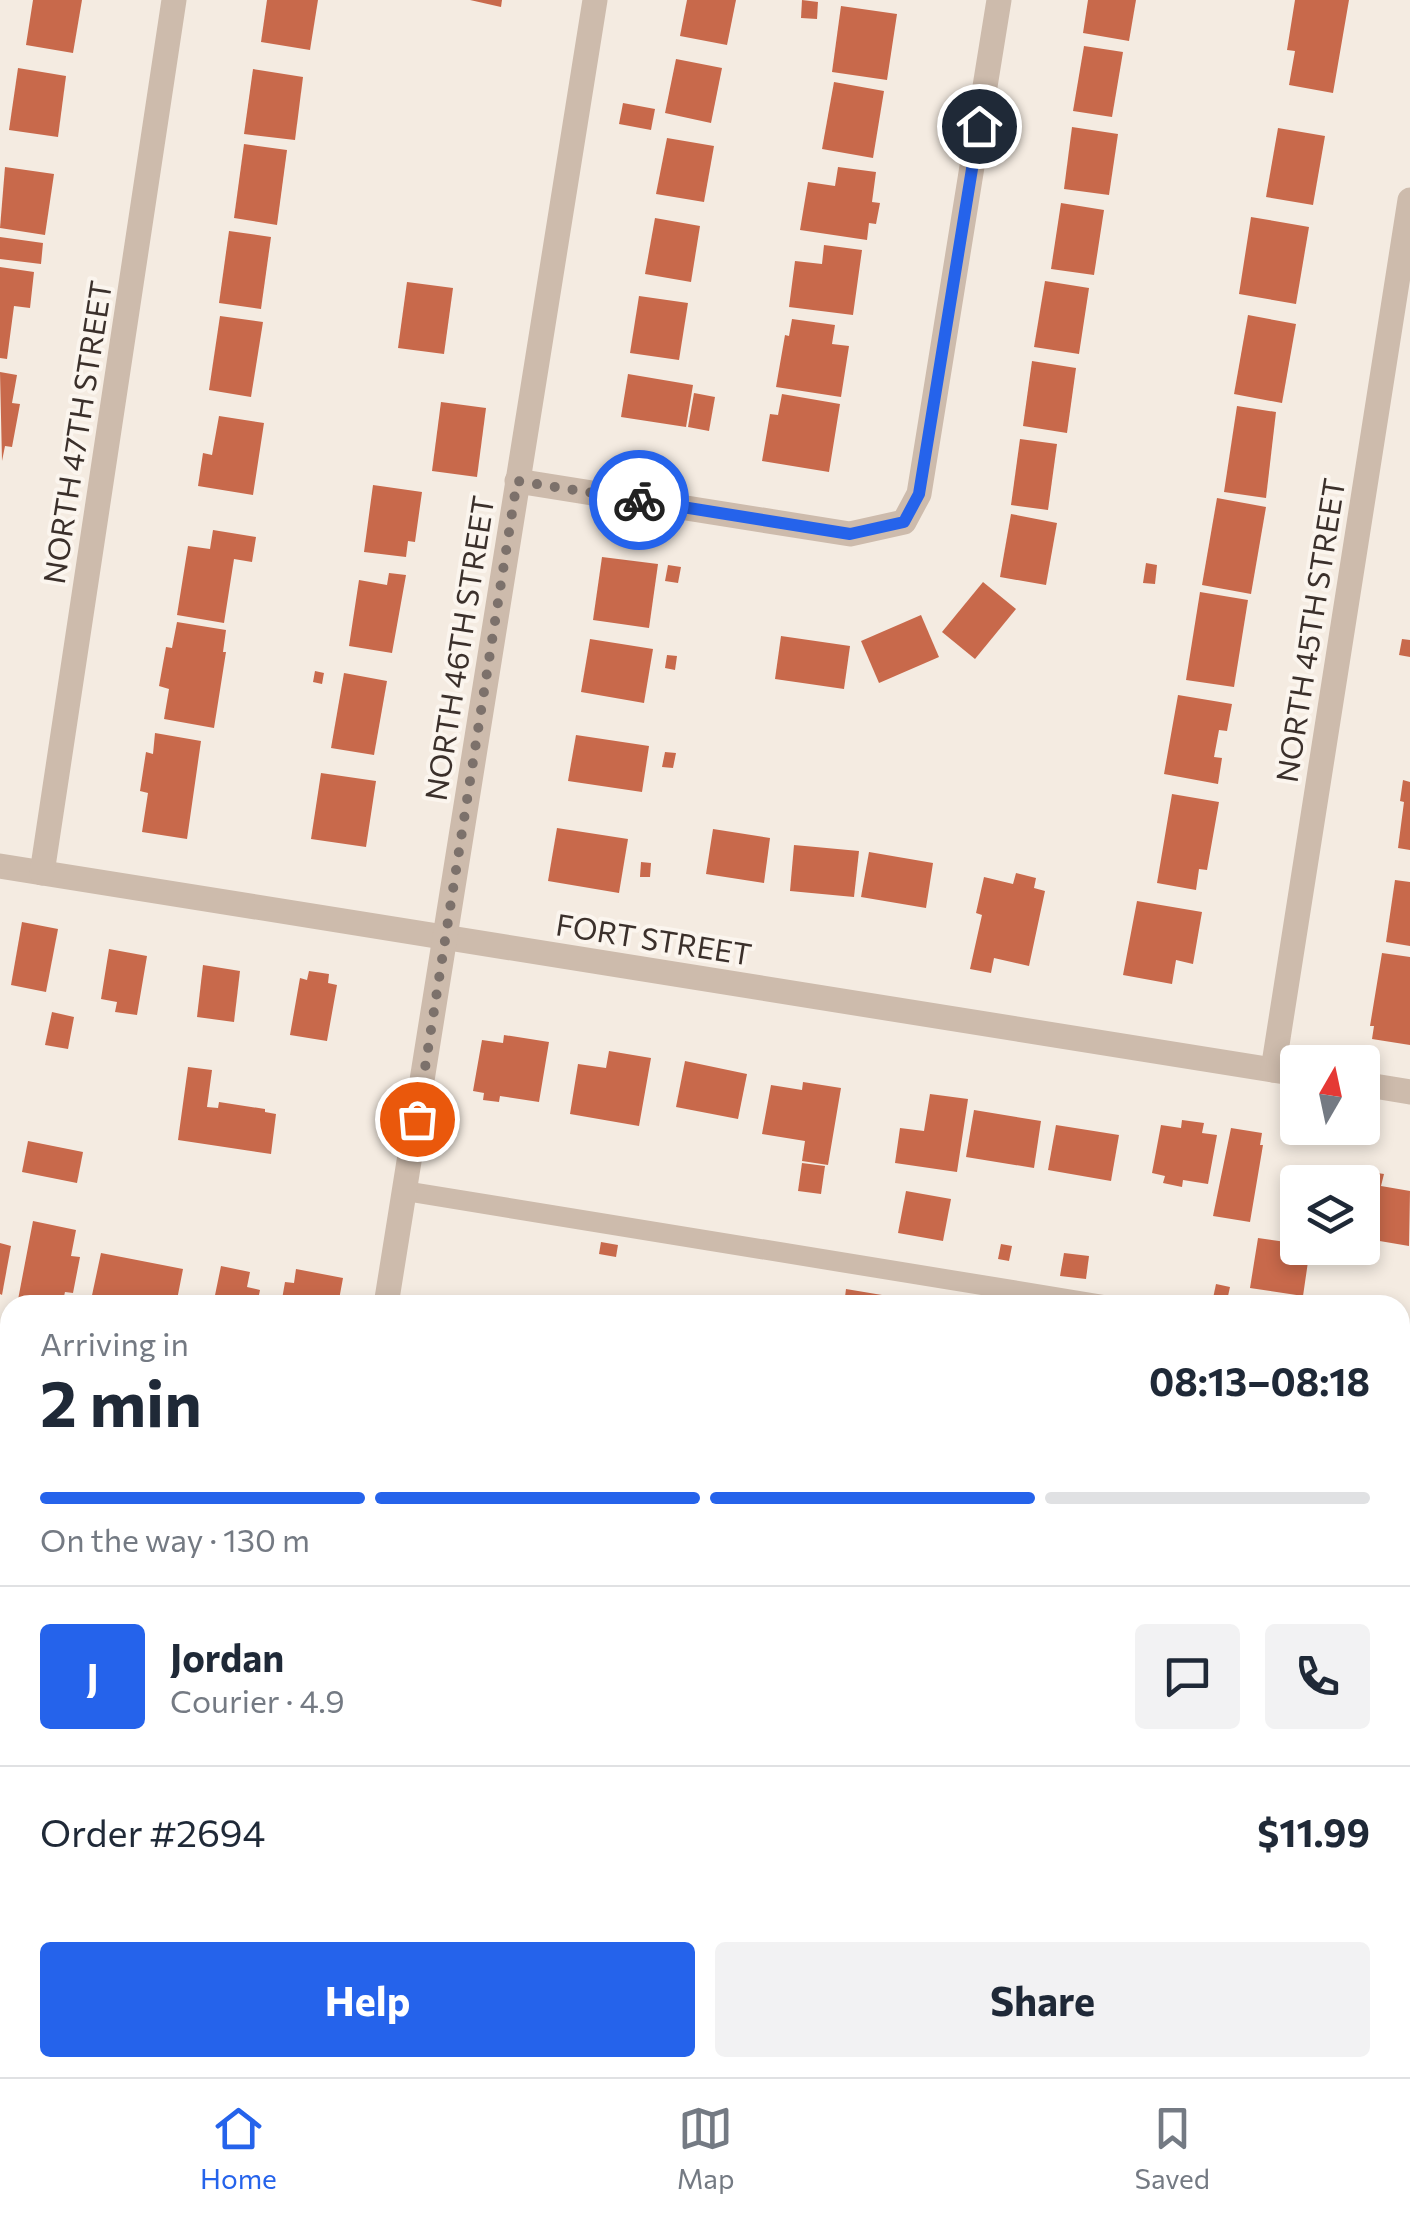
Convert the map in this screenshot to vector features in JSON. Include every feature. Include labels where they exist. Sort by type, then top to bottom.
[{"type":"street","name":"NORTH 47TH STREET","points":[[42,873],[174,0]]},
{"type":"street","name":"NORTH 46TH STREET","points":[[388,1295],[595,0]]},
{"type":"street","points":[[517,481],[850,534],[904,522],[919,494],[999,0]]},
{"type":"street","name":"NORTH 45TH STREET","points":[[1289,1045],[1410,200]]},
{"type":"street","name":"FORT STREET","points":[[0,866],[1280,1071]]},
{"type":"street","points":[[1380,1087],[1410,1092]]},
{"type":"lane","points":[[405,1192],[1042,1295]]},
{"type":"building","points":[[33,0],[82,0],[73,53],[26,45]]},
{"type":"building","points":[[267,0],[318,0],[310,50],[261,42]]},
{"type":"building","points":[[470,0],[502,0],[501,7]]},
{"type":"building","points":[[687,0],[736,0],[727,45],[680,36]]},
{"type":"building","points":[[802,0],[818,2],[817,19],[801,18]]},
{"type":"building","points":[[1088,0],[1136,0],[1129,41],[1083,33]]},
{"type":"building","points":[[1295,0],[1349,0],[1333,93],[1289,85],[1295,51],[1287,50]]},
{"type":"building","points":[[841,6],[897,14],[887,80],[832,72]]},
{"type":"building","points":[[1084,46],[1123,52],[1112,117],[1073,111]]},
{"type":"building","points":[[676,59],[722,68],[711,123],[665,113]]},
{"type":"building","points":[[18,68],[66,76],[58,137],[9,130]]},
{"type":"building","points":[[253,69],[303,77],[295,140],[244,134]]},
{"type":"building","points":[[834,82],[884,91],[873,158],[822,149]]},
{"type":"building","points":[[623,103],[655,109],[651,130],[619,124]]},
{"type":"building","points":[[1072,127],[1118,134],[1109,195],[1064,189]]},
{"type":"building","points":[[1278,128],[1325,136],[1313,205],[1266,197]]},
{"type":"building","points":[[667,138],[714,146],[704,202],[656,194]]},
{"type":"building","points":[[244,144],[287,150],[277,225],[234,218]]},
{"type":"building","points":[[5,167],[54,174],[45,235],[0,228]]},
{"type":"building","points":[[838,167],[876,172],[872,202],[880,203],[876,224],[869,223],[867,240],[800,230],[808,182],[835,186]]},
{"type":"building","points":[[1061,203],[1104,210],[1094,275],[1051,269]]},
{"type":"building","points":[[1251,217],[1309,227],[1296,304],[1239,294]]},
{"type":"building","points":[[655,218],[700,226],[691,282],[645,274]]},
{"type":"building","points":[[229,231],[271,237],[261,309],[219,303]]},
{"type":"building","points":[[0,237],[43,243],[41,264],[0,259]]},
{"type":"building","points":[[824,245],[862,250],[853,315],[789,307],[795,261],[822,264]]},
{"type":"building","points":[[0,267],[34,272],[30,308],[14,306],[7,359],[0,358]]},
{"type":"building","points":[[1045,281],[1089,288],[1079,354],[1034,347]]},
{"type":"building","points":[[407,282],[453,288],[444,354],[398,348]]},
{"type":"building","points":[[639,296],[688,303],[679,360],[630,353]]},
{"type":"building","points":[[1248,315],[1296,324],[1282,403],[1234,394]]},
{"type":"building","points":[[220,316],[263,322],[251,397],[209,390]]},
{"type":"building","points":[[792,319],[835,325],[832,344],[849,346],[841,397],[776,387],[785,335],[789,336]]},
{"type":"building","points":[[1032,361],[1076,368],[1067,433],[1023,426]]},
{"type":"building","points":[[0,372],[17,375],[12,403],[20,404],[12,447],[5,446],[2,461]]},
{"type":"building","points":[[628,374],[693,385],[686,427],[621,417]]},
{"type":"building","points":[[694,393],[715,397],[709,431],[688,427]]},
{"type":"building","points":[[782,394],[840,404],[829,472],[762,461],[770,414],[778,415]]},
{"type":"building","points":[[441,402],[486,408],[477,477],[432,471]]},
{"type":"building","points":[[1237,406],[1276,412],[1266,498],[1224,492]]},
{"type":"building","points":[[219,416],[264,423],[253,495],[198,486],[203,453],[212,455]]},
{"type":"building","points":[[1020,439],[1057,444],[1048,510],[1011,505]]},
{"type":"building","points":[[373,485],[422,492],[415,542],[408,541],[406,557],[364,552]]},
{"type":"building","points":[[1217,498],[1266,507],[1251,594],[1202,585]]},
{"type":"building","points":[[1011,514],[1057,523],[1046,585],[1000,577]]},
{"type":"building","points":[[213,530],[256,537],[252,562],[234,559],[224,623],[177,615],[188,546],[210,549]]},
{"type":"building","points":[[602,557],[658,564],[649,628],[593,620]]},
{"type":"building","points":[[1146,563],[1157,565],[1155,584],[1143,583]]},
{"type":"building","points":[[668,565],[681,567],[678,583],[665,581]]},
{"type":"building","points":[[389,573],[406,575],[392,653],[349,646],[359,580],[387,585]]},
{"type":"building","points":[[983,582],[1016,609],[975,659],[942,632]]},
{"type":"building","points":[[1200,592],[1248,600],[1234,687],[1186,680]]},
{"type":"building","points":[[921,615],[939,657],[879,683],[861,641]]},
{"type":"building","points":[[177,622],[226,630],[214,728],[164,719],[169,689],[159,686],[166,647],[172,648]]},
{"type":"building","points":[[781,636],[850,646],[844,689],[775,679]]},
{"type":"building","points":[[590,639],[653,649],[644,703],[581,692]]},
{"type":"building","points":[[1402,639],[1410,640],[1410,657],[1399,655]]},
{"type":"building","points":[[667,655],[677,656],[675,670],[665,668]]},
{"type":"building","points":[[315,671],[324,673],[322,684],[313,682]]},
{"type":"building","points":[[344,673],[387,681],[374,755],[331,748]]},
{"type":"building","points":[[1178,695],[1232,704],[1227,731],[1219,730],[1214,757],[1222,758],[1218,784],[1164,774]]},
{"type":"building","points":[[155,733],[201,741],[187,839],[142,832],[148,793],[140,791],[146,752],[153,754]]},
{"type":"building","points":[[576,735],[649,746],[642,792],[568,781]]},
{"type":"building","points":[[665,752],[676,753],[673,768],[662,767]]},
{"type":"building","points":[[321,773],[376,781],[366,847],[311,839]]},
{"type":"building","points":[[1403,780],[1410,782],[1410,850],[1398,848]]},
{"type":"building","points":[[1172,794],[1219,802],[1207,870],[1199,869],[1196,890],[1157,883]]},
{"type":"building","points":[[557,828],[628,839],[619,893],[548,881]]},
{"type":"building","points":[[713,829],[770,838],[764,883],[706,874]]},
{"type":"building","points":[[794,845],[859,851],[854,897],[790,891]]},
{"type":"building","points":[[869,852],[933,863],[926,908],[861,897]]},
{"type":"building","points":[[641,862],[651,863],[650,877],[640,877]]},
{"type":"building","points":[[1016,873],[1036,878],[1034,888],[1045,891],[1029,966],[994,958],[991,973],[970,969],[982,915],[976,913],[984,877],[1013,884]]},
{"type":"building","points":[[1395,880],[1410,882],[1410,946],[1386,942]]},
{"type":"building","points":[[1137,901],[1202,912],[1193,964],[1176,960],[1172,984],[1123,975]]},
{"type":"building","points":[[22,922],[58,929],[46,992],[11,985]]},
{"type":"building","points":[[109,949],[147,956],[137,1015],[115,1012],[117,1002],[101,999]]},
{"type":"building","points":[[1382,953],[1410,957],[1410,1045],[1372,1039],[1374,1026],[1370,1026]]},
{"type":"building","points":[[203,965],[240,971],[234,1022],[197,1017]]},
{"type":"building","points":[[309,971],[329,974],[328,983],[337,985],[327,1041],[290,1035],[300,978],[307,980]]},
{"type":"building","points":[[52,1012],[74,1017],[68,1049],[45,1045]]},
{"type":"building","points":[[504,1035],[549,1042],[539,1102],[500,1096],[499,1102],[483,1100],[484,1093],[473,1091],[482,1040],[503,1043]]},
{"type":"building","points":[[609,1051],[651,1058],[639,1126],[570,1114],[578,1064],[606,1068]]},
{"type":"building","points":[[685,1061],[747,1074],[738,1119],[676,1107]]},
{"type":"building","points":[[188,1067],[212,1070],[207,1107],[218,1108],[219,1102],[276,1114],[271,1154],[178,1140]]},
{"type":"building","points":[[803,1082],[841,1088],[828,1165],[802,1161],[805,1141],[762,1134],[771,1085],[802,1090]]},
{"type":"building","points":[[930,1094],[968,1099],[957,1172],[895,1163],[900,1128],[924,1131]]},
{"type":"building","points":[[974,1110],[1041,1121],[1034,1168],[966,1157]]},
{"type":"building","points":[[1182,1120],[1204,1123],[1202,1133],[1217,1135],[1208,1184],[1183,1180],[1182,1187],[1163,1183],[1165,1176],[1152,1173],[1161,1125],[1181,1128]]},
{"type":"building","points":[[1056,1125],[1119,1135],[1111,1181],[1048,1170]]},
{"type":"building","points":[[1231,1128],[1262,1133],[1250,1222],[1213,1216]]},
{"type":"building","points":[[28,1141],[83,1152],[77,1183],[22,1172]]},
{"type":"building","points":[[802,1163],[825,1166],[821,1194],[798,1191]]},
{"type":"building","points":[[1380,1173],[1384,1174],[1381,1186],[1410,1191],[1409,1246],[1380,1241]]},
{"type":"building","points":[[906,1191],[951,1199],[943,1241],[898,1233]]},
{"type":"building","points":[[33,1221],[76,1230],[71,1256],[80,1257],[73,1293],[19,1295]]},
{"type":"building","points":[[1258,1238],[1280,1241],[1280,1265],[1308,1265],[1303,1295],[1250,1288]]},
{"type":"building","points":[[601,1242],[618,1245],[616,1257],[599,1254]]},
{"type":"building","points":[[0,1243],[11,1246],[2,1295],[0,1294]]},
{"type":"building","points":[[1001,1244],[1012,1246],[1009,1261],[998,1259]]},
{"type":"building","points":[[101,1253],[183,1269],[178,1295],[92,1295]]},
{"type":"building","points":[[1064,1253],[1089,1256],[1086,1279],[1060,1276]]},
{"type":"building","points":[[221,1266],[250,1272],[247,1287],[260,1290],[259,1295],[215,1295]]},
{"type":"building","points":[[296,1269],[343,1278],[340,1295],[283,1295],[285,1282],[294,1283]]},
{"type":"building","points":[[1216,1284],[1230,1287],[1228,1295],[1214,1295]]},
{"type":"building","points":[[846,1289],[882,1295],[845,1295]]},
{"type":"way so far","points":[[417,1119],[517,481],[639,500]]},
{"type":"route","points":[[639,500],[850,534],[904,522],[919,494],[979,126]]}]
